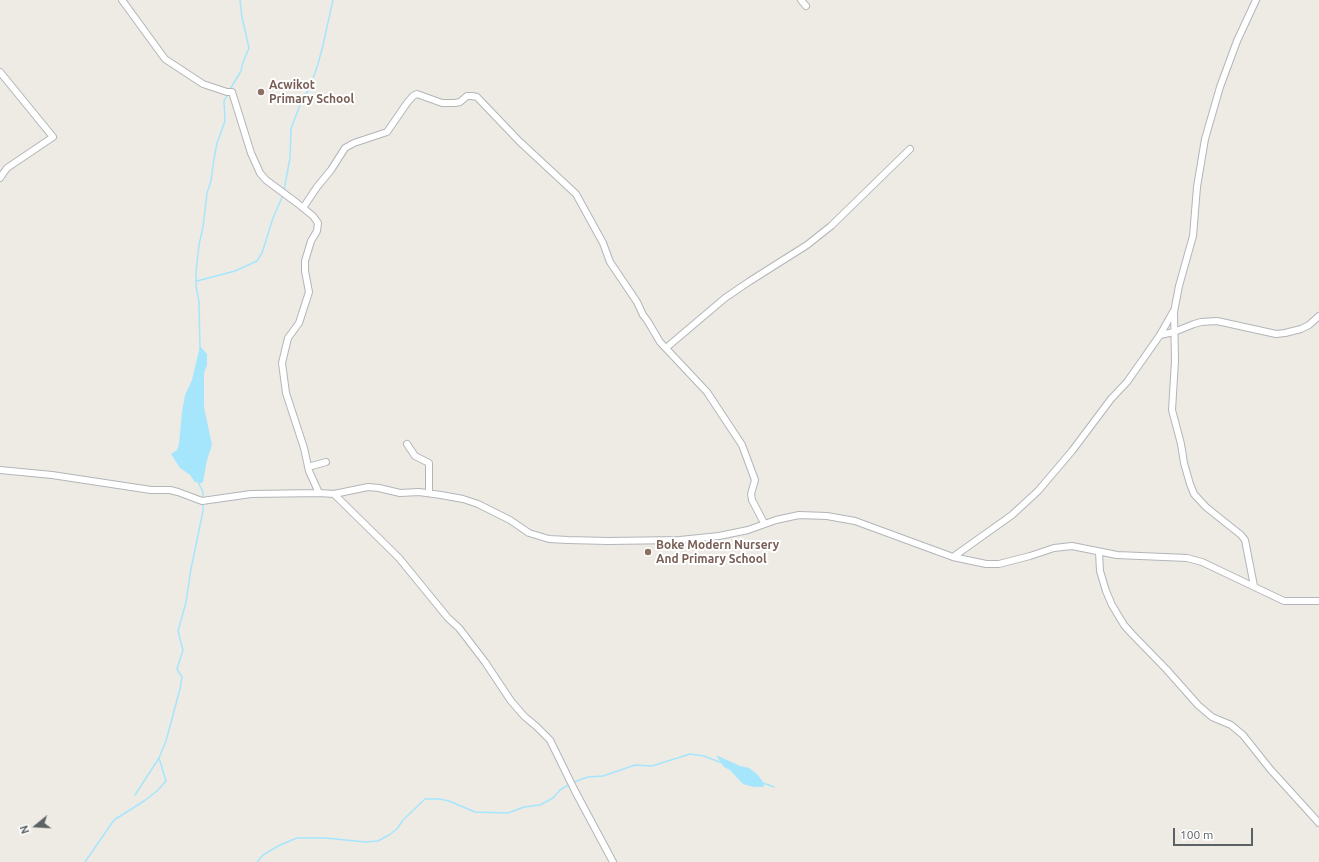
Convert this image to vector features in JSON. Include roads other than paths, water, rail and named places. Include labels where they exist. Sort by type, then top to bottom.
[{"type":"street","points":[[122,0],[165,59],[204,84],[227,92],[232,92],[251,153],[260,173],[266,180],[313,216],[318,223],[319,227],[311,242],[305,261],[305,271],[309,292],[299,323],[288,338],[282,363],[286,393],[308,467],[319,493]]},
{"type":"street","points":[[801,0],[806,6]]},
{"type":"street","points":[[1254,586],[1245,540],[1241,534],[1206,507],[1194,494],[1190,484],[1172,410],[1175,361],[1174,312],[1179,286],[1193,236],[1197,187],[1205,140],[1220,87],[1237,41],[1256,0]]},
{"type":"street","points":[[0,72],[53,137],[7,168],[0,178]]},
{"type":"street","points":[[303,208],[331,170],[344,148],[387,132],[404,106],[413,96],[417,94],[442,103],[460,102],[467,96],[477,97],[520,141],[576,194],[584,206],[603,243],[610,262],[637,302],[643,315],[660,342],[707,392],[742,445],[755,480],[751,494],[752,500],[764,523]]},
{"type":"street","points":[[666,348],[726,298],[807,245],[831,226],[910,150]]},
{"type":"street","points":[[953,556],[1012,515],[1038,491],[1072,451],[1111,399],[1127,382],[1174,312]]},
{"type":"street","points":[[1160,335],[1174,332],[1201,322],[1217,321],[1276,334],[1285,333],[1301,329],[1309,325],[1319,316]]},
{"type":"street","points":[[407,444],[415,456],[429,463],[429,494]]},
{"type":"street","points":[[308,467],[326,462]]},
{"type":"street","points":[[0,470],[151,490],[170,490],[202,501],[251,494],[334,494],[368,487],[400,493],[429,494],[463,499],[478,504],[510,520],[529,533],[548,539],[608,541],[680,540],[719,536],[748,530],[764,523],[799,515],[811,514],[854,521],[953,556],[986,564],[999,564],[1054,548],[1072,546],[1122,556],[1187,558],[1202,562],[1284,601],[1319,601]]},
{"type":"street","points":[[334,494],[399,558],[473,647],[511,701],[524,716],[538,727],[550,740],[613,862]]},
{"type":"street","points":[[1099,552],[1100,571],[1106,591],[1120,618],[1132,634],[1198,705],[1212,717],[1231,725],[1243,735],[1270,769],[1319,823]]},
{"type":"water","points":[[200,346],[207,354],[207,365],[204,373],[204,407],[212,445],[207,460],[203,482],[199,484],[180,468],[171,454],[177,450],[179,444],[185,395],[192,380]]},
{"type":"water","points":[[716,755],[740,766],[749,768],[757,774],[764,783],[764,787],[754,787],[743,784],[730,770],[724,767]]},
{"type":"waterway","points":[[229,91],[241,71],[249,48],[240,0]]},
{"type":"waterway","points":[[284,190],[290,158],[291,129],[301,102],[310,87],[318,64],[333,0]]},
{"type":"waterway","points":[[200,348],[199,302],[196,286],[196,272],[207,193],[211,181],[217,143],[225,121],[224,101],[228,94]]},
{"type":"waterway","points":[[197,281],[235,271],[257,261],[262,253],[273,218],[283,195]]},
{"type":"waterway","points":[[198,482],[203,492],[203,499]]},
{"type":"waterway","points":[[135,795],[159,758],[166,741],[180,689],[182,677],[177,669],[183,650],[178,631],[186,602],[203,511],[203,502]]},
{"type":"waterway","points":[[574,782],[588,777],[603,776],[635,765],[652,766],[690,754],[704,756],[722,763]]},
{"type":"waterway","points":[[85,862],[114,820],[144,801],[157,791],[166,781],[159,758]]},
{"type":"waterway","points":[[763,783],[774,787]]},
{"type":"waterway","points":[[257,862],[263,855],[280,845],[297,838],[326,838],[365,842],[378,841],[397,829],[403,820],[425,799],[440,799],[449,801],[475,812],[508,813],[524,807],[540,805],[553,798],[560,790],[570,784]]},
{"type":"place","name":"Acwikot Primary School","points":[[261,92]]},
{"type":"place","name":"Boke Modern Nursery And Primary School","points":[[648,552]]}]
